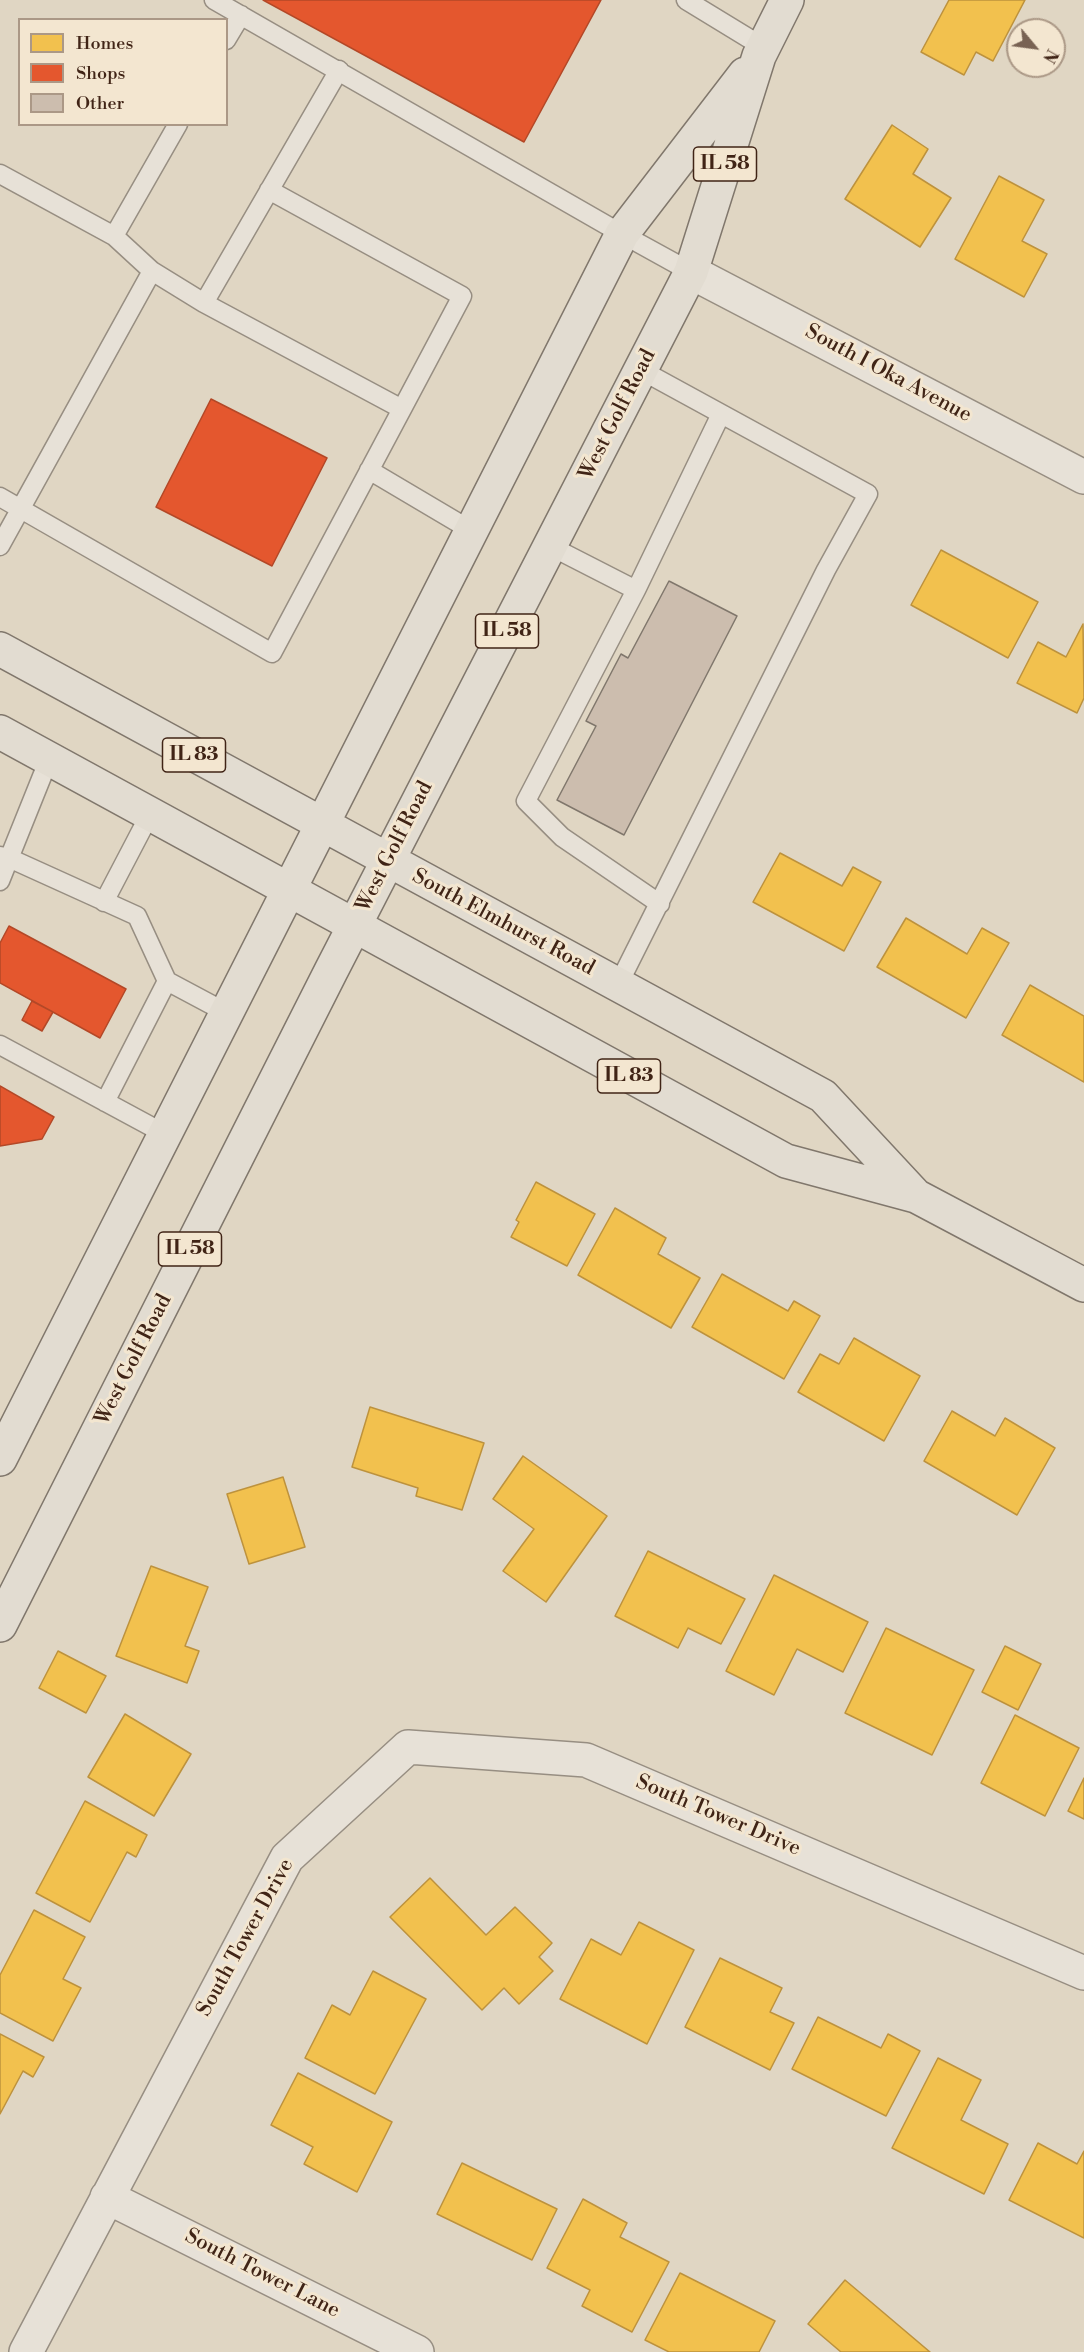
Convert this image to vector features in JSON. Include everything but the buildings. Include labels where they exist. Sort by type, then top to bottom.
[{"type":"main road","name":"West Golf Road","points":[[0,1625],[354,927],[691,272],[761,51],[787,0]]},
{"type":"main road","name":"West Golf Road","points":[[0,1459],[622,234],[761,51]]},
{"type":"main road","name":"South Elmhurst Road","points":[[0,649],[823,1096],[916,1196]]},
{"type":"main road","name":"South Elmhurst Road","points":[[0,732],[786,1161],[916,1196],[1084,1286]]},
{"type":"street","name":"South I Oka Avenue","points":[[691,272],[1084,477]]},
{"type":"street","name":"South Tower Drive","points":[[26,2352],[286,1858],[408,1747],[586,1760],[1084,1973]]},
{"type":"street","name":"South Tower Lane","points":[[107,2197],[417,2352]]},
{"type":"lane","points":[[214,0],[691,272]]},
{"type":"lane","points":[[686,0],[761,51]]},
{"type":"lane","points":[[228,37],[241,15]]},
{"type":"lane","points":[[204,303],[339,70]]},
{"type":"lane","points":[[114,236],[177,126]]},
{"type":"lane","points":[[0,174],[114,236],[152,271],[204,303],[402,409]]},
{"type":"lane","points":[[0,497],[272,653],[462,296],[269,190]]},
{"type":"lane","points":[[0,546],[152,271]]},
{"type":"lane","points":[[618,985],[826,570],[868,494],[641,370]]},
{"type":"lane","points":[[660,904],[562,837],[526,801],[636,590],[722,414]]},
{"type":"lane","points":[[369,470],[472,531]]},
{"type":"lane","points":[[550,546],[636,590]]},
{"type":"lane","points":[[0,881],[5,857],[49,759]]},
{"type":"lane","points":[[104,902],[150,814]]},
{"type":"lane","points":[[5,857],[137,916],[167,981],[227,1013]]},
{"type":"lane","points":[[105,1102],[167,981]]},
{"type":"lane","points":[[0,1045],[165,1134]]}]
